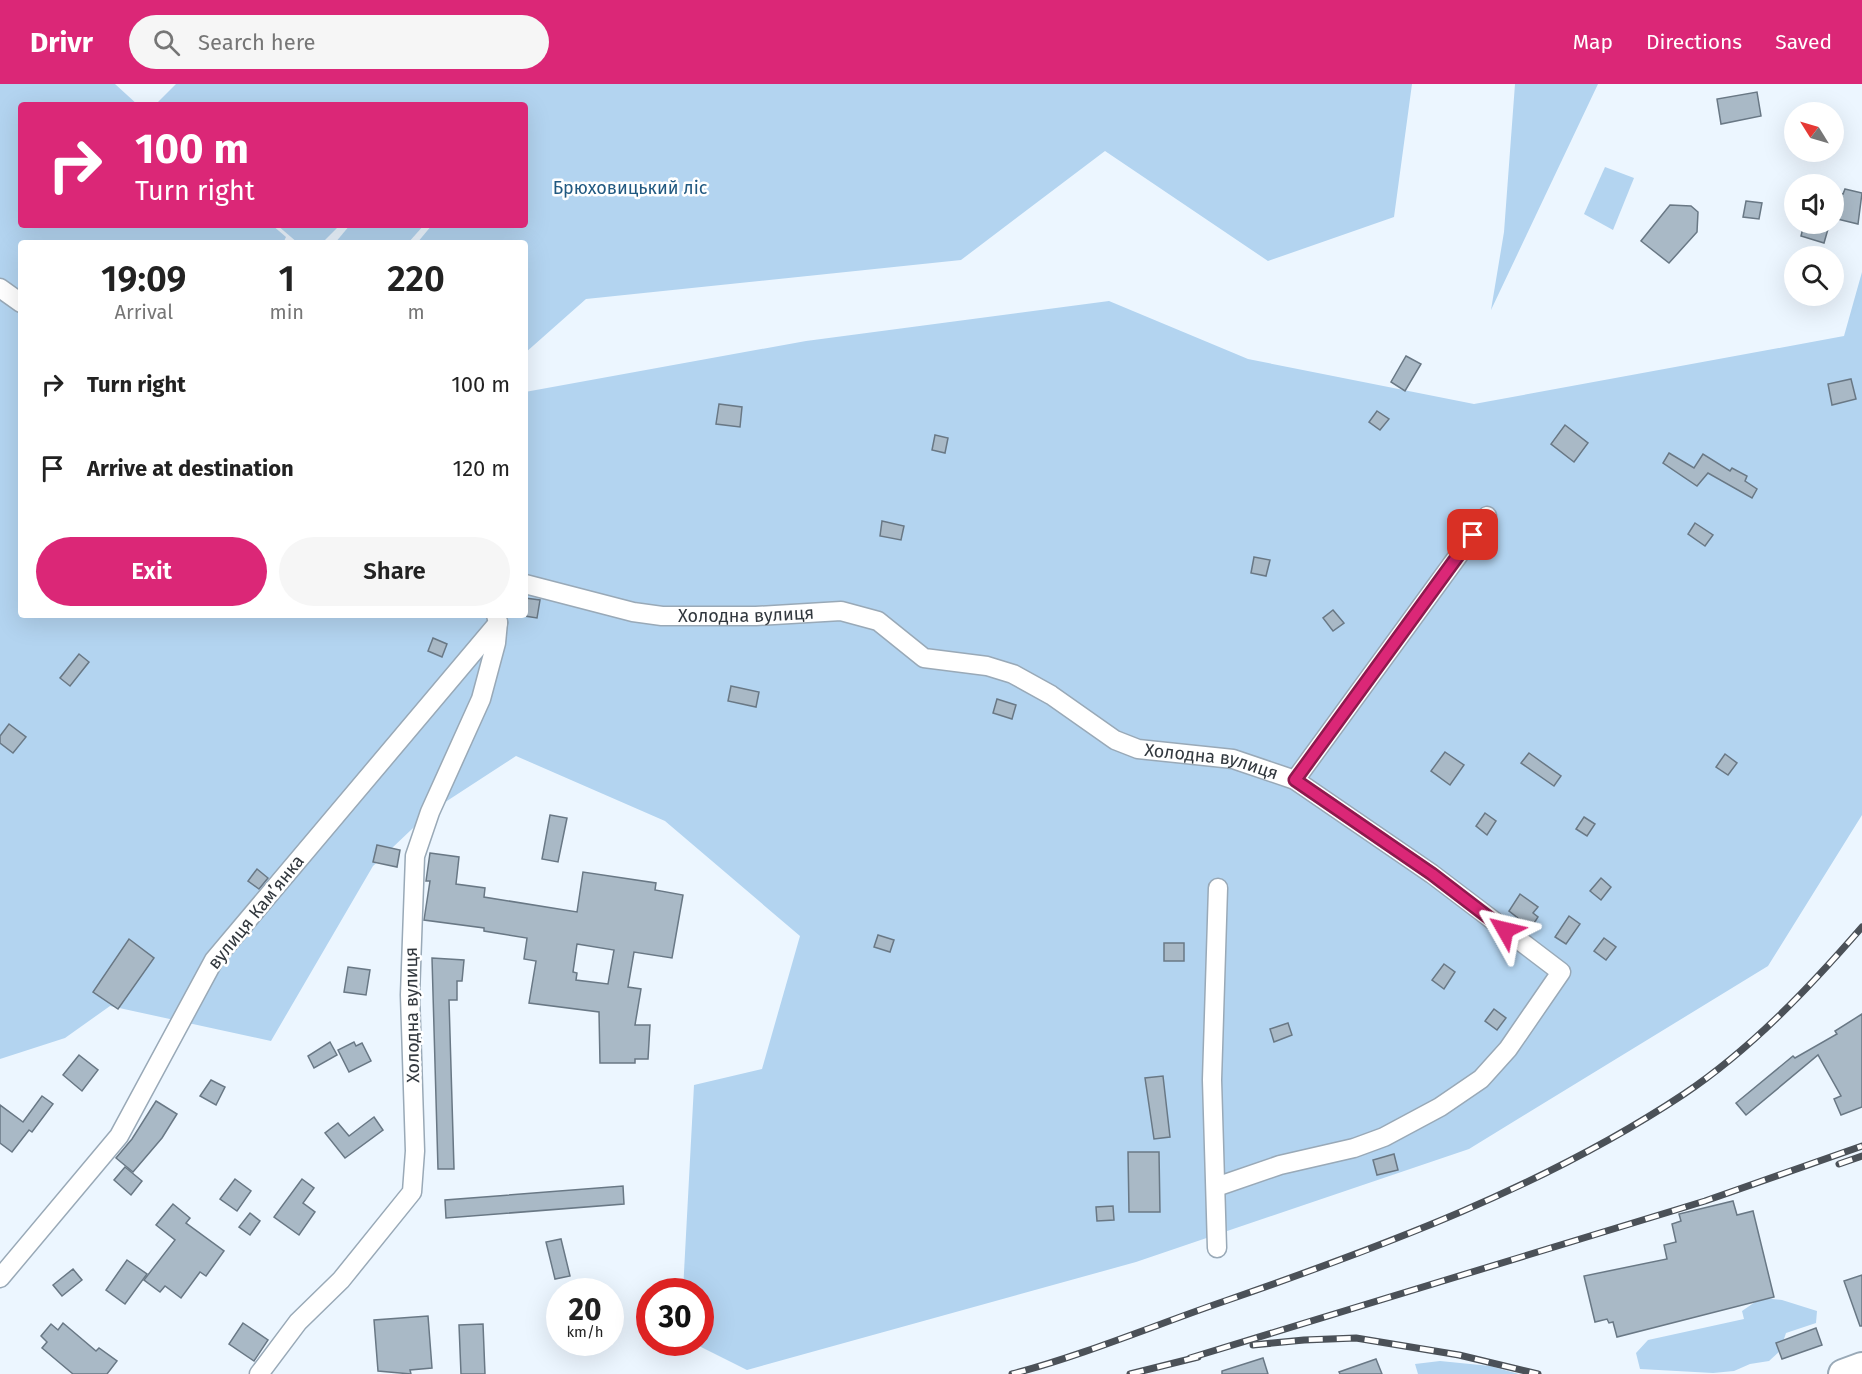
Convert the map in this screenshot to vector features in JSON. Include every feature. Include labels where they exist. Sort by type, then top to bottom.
[{"type":"main road","points":[[1843,1374],[1862,1367]]},
{"type":"street","points":[[0,288],[18,301]]},
{"type":"street","points":[[1295,780],[1486,516]]},
{"type":"street","name":"Холодна вулиця","points":[[528,585],[633,612],[662,616],[756,616],[841,611],[878,621],[924,658],[987,666],[1013,674],[1051,695],[1115,740],[1138,749],[1233,759],[1295,780],[1432,874],[1561,972],[1508,1049],[1481,1079],[1440,1107],[1384,1137],[1354,1148],[1280,1165],[1215,1187]]},
{"type":"street","name":"Холодна вулиця","points":[[259,1374],[298,1322],[341,1280],[412,1192],[415,1151],[410,995],[415,856],[430,812],[481,699],[497,619]]},
{"type":"street","name":"вулиця Камʼянка","points":[[0,1278],[119,1136],[214,960],[497,619]]},
{"type":"street","points":[[1217,1248],[1212,1080],[1218,888]]},
{"type":"green space","points":[[0,84],[115,84],[135,102],[18,102],[18,228],[276,228],[286,237],[284,240],[18,240],[18,618],[528,618],[528,391],[806,341],[1109,301],[1248,359],[1474,404],[1844,336],[1862,272],[1862,815],[1768,966],[1469,1149],[1136,1262],[747,1370],[714,1354],[714,1278],[684,1278],[694,1085],[762,1069],[800,936],[665,821],[516,756],[430,812],[373,866],[271,1041],[110,1006],[65,1038],[0,1059]]},
{"type":"green space","name":"Брюховицький ліс","points":[[176,84],[1412,84],[1394,217],[1268,261],[1105,151],[961,260],[586,299],[528,350],[528,240],[420,240],[430,228],[528,228],[528,102],[158,102]]},
{"type":"green space","points":[[1515,84],[1598,84],[1491,310],[1504,232]]},
{"type":"green space","points":[[1605,167],[1634,178],[1613,230],[1584,214]]},
{"type":"green space","points":[[280,228],[337,228],[325,240],[294,240]]},
{"type":"green space","points":[[348,228],[421,228],[411,240],[338,240]]},
{"type":"green space","points":[[1761,1298],[1782,1300],[1817,1311],[1816,1323],[1786,1333],[1780,1351],[1769,1361],[1750,1364],[1734,1371],[1713,1373],[1640,1369],[1636,1353],[1648,1340],[1744,1319],[1742,1311]]},
{"type":"green space","points":[[1440,1361],[1490,1366],[1519,1374],[1418,1374],[1415,1364]]},
{"type":"building","points":[[1757,92],[1761,116],[1721,124],[1717,99]]},
{"type":"building","points":[[1845,189],[1862,193],[1858,224],[1844,221]]},
{"type":"building","points":[[1746,201],[1762,203],[1759,219],[1743,217]]},
{"type":"building","points":[[1670,205],[1691,206],[1698,212],[1697,232],[1669,263],[1641,241]]},
{"type":"building","points":[[1802,234],[1827,234],[1824,243],[1801,236]]},
{"type":"building","points":[[1406,356],[1421,364],[1405,391],[1391,382]]},
{"type":"building","points":[[1851,379],[1856,399],[1832,405],[1828,384]]},
{"type":"building","points":[[719,404],[742,407],[740,427],[716,424]]},
{"type":"building","points":[[1377,411],[1389,419],[1380,430],[1369,422]]},
{"type":"building","points":[[1565,425],[1588,443],[1574,462],[1551,444]]},
{"type":"building","points":[[935,435],[948,438],[945,453],[932,450]]},
{"type":"building","points":[[1669,453],[1694,468],[1703,454],[1730,471],[1732,468],[1747,476],[1745,481],[1757,489],[1752,498],[1708,473],[1697,486],[1663,463]]},
{"type":"building","points":[[882,521],[904,526],[901,540],[880,536]]},
{"type":"building","points":[[1695,523],[1713,535],[1705,546],[1688,534]]},
{"type":"building","points":[[1254,557],[1270,560],[1266,576],[1251,573]]},
{"type":"building","points":[[528,598],[540,600],[537,618],[528,616]]},
{"type":"building","points":[[1333,610],[1344,623],[1333,631],[1323,618]]},
{"type":"building","points":[[433,638],[447,644],[442,657],[428,651]]},
{"type":"building","points":[[79,654],[89,662],[70,686],[60,678]]},
{"type":"building","points":[[731,686],[759,692],[756,707],[728,701]]},
{"type":"building","points":[[997,699],[1016,705],[1012,719],[993,713]]},
{"type":"building","points":[[9,724],[26,737],[13,753],[0,743],[0,736]]},
{"type":"building","points":[[1445,752],[1464,765],[1450,785],[1431,771]]},
{"type":"building","points":[[1529,753],[1561,776],[1554,786],[1521,763]]},
{"type":"building","points":[[1725,754],[1737,763],[1728,775],[1716,767]]},
{"type":"building","points":[[1485,813],[1496,821],[1487,835],[1476,826]]},
{"type":"building","points":[[550,815],[567,818],[558,862],[542,859]]},
{"type":"building","points":[[1584,817],[1595,824],[1587,836],[1576,829]]},
{"type":"building","points":[[377,845],[400,850],[397,867],[373,862]]},
{"type":"building","points":[[430,853],[459,857],[456,884],[485,888],[484,897],[577,912],[583,872],[656,883],[655,890],[683,895],[672,958],[634,952],[628,987],[641,989],[635,1025],[650,1025],[648,1059],[635,1059],[635,1063],[600,1063],[599,1012],[529,1003],[536,961],[524,959],[527,938],[484,931],[484,928],[424,920],[430,881],[426,881]],"holes":[[[577,944],[614,950],[608,984],[576,980],[577,973],[573,972]]]},
{"type":"building","points":[[257,869],[268,878],[259,889],[248,881]]},
{"type":"building","points":[[1601,878],[1611,887],[1601,900],[1590,891]]},
{"type":"building","points":[[1520,894],[1538,907],[1533,913],[1538,917],[1531,928],[1509,911]]},
{"type":"building","points":[[1569,916],[1580,924],[1566,944],[1555,937]]},
{"type":"building","points":[[878,935],[894,940],[890,952],[874,947]]},
{"type":"building","points":[[1604,938],[1616,947],[1606,960],[1594,951]]},
{"type":"building","points":[[129,939],[154,958],[118,1009],[93,992]]},
{"type":"building","points":[[1164,943],[1184,943],[1184,961],[1164,961]]},
{"type":"building","points":[[432,958],[464,960],[462,981],[457,981],[457,1000],[449,1000],[454,1169],[438,1169]]},
{"type":"building","points":[[1444,964],[1455,972],[1444,989],[1432,980]]},
{"type":"building","points":[[348,967],[370,970],[366,995],[344,992]]},
{"type":"building","points":[[1494,1009],[1506,1018],[1497,1030],[1485,1021]]},
{"type":"building","points":[[1862,1014],[1862,1107],[1841,1115],[1834,1099],[1841,1096],[1818,1055],[1746,1115],[1736,1103],[1793,1056],[1795,1058],[1837,1034],[1835,1031]]},
{"type":"building","points":[[1288,1023],[1292,1035],[1274,1042],[1270,1029]]},
{"type":"building","points":[[330,1042],[337,1055],[314,1068],[308,1056]]},
{"type":"building","points":[[354,1042],[356,1046],[362,1043],[371,1061],[349,1072],[338,1050]]},
{"type":"building","points":[[79,1055],[98,1070],[82,1091],[63,1075]]},
{"type":"building","points":[[1163,1076],[1170,1137],[1154,1139],[1145,1078]]},
{"type":"building","points":[[211,1080],[225,1087],[216,1105],[200,1096]]},
{"type":"building","points":[[42,1096],[53,1104],[32,1132],[29,1130],[12,1152],[0,1143],[0,1105],[23,1122]]},
{"type":"building","points":[[156,1101],[177,1114],[162,1138],[133,1172],[116,1158],[132,1139]]},
{"type":"building","points":[[374,1117],[383,1130],[345,1158],[325,1133],[338,1123],[349,1136]]},
{"type":"building","points":[[1128,1152],[1159,1152],[1160,1212],[1129,1212]]},
{"type":"building","points":[[1394,1154],[1398,1170],[1377,1175],[1373,1160]]},
{"type":"building","points":[[125,1167],[142,1181],[131,1195],[114,1180]]},
{"type":"building","points":[[235,1179],[251,1191],[237,1211],[220,1199]]},
{"type":"building","points":[[302,1179],[314,1188],[303,1203],[315,1212],[299,1235],[274,1217]]},
{"type":"building","points":[[623,1186],[624,1204],[446,1218],[445,1200]]},
{"type":"building","points":[[1733,1201],[1737,1215],[1753,1211],[1774,1297],[1617,1337],[1613,1322],[1609,1323],[1607,1319],[1595,1322],[1584,1276],[1667,1259],[1664,1245],[1676,1242],[1672,1224],[1681,1221],[1679,1214]]},
{"type":"building","points":[[173,1204],[190,1218],[186,1223],[224,1251],[206,1276],[200,1272],[181,1298],[165,1286],[160,1292],[144,1280],[175,1240],[156,1225]]},
{"type":"building","points":[[1113,1206],[1114,1220],[1097,1221],[1096,1207]]},
{"type":"building","points":[[250,1213],[260,1221],[250,1235],[239,1227]]},
{"type":"building","points":[[561,1239],[570,1276],[555,1278],[546,1242]]},
{"type":"building","points":[[127,1260],[147,1274],[125,1304],[106,1290]]},
{"type":"building","points":[[73,1269],[82,1280],[62,1296],[53,1285]]},
{"type":"building","points":[[1862,1275],[1862,1326],[1860,1326],[1844,1281]]},
{"type":"building","points":[[428,1316],[432,1368],[410,1370],[411,1374],[378,1371],[374,1320]]},
{"type":"building","points":[[63,1323],[96,1351],[99,1348],[117,1361],[107,1374],[73,1374],[42,1348],[47,1342],[41,1336],[51,1324],[58,1330]]},
{"type":"building","points":[[243,1323],[268,1340],[254,1361],[229,1344]]},
{"type":"building","points":[[483,1324],[485,1374],[461,1374],[459,1325]]},
{"type":"building","points":[[1816,1328],[1822,1345],[1782,1359],[1776,1343]]},
{"type":"building","points":[[1263,1358],[1268,1374],[1222,1374],[1222,1371]]},
{"type":"building","points":[[1376,1359],[1382,1374],[1340,1374],[1339,1372]]},
{"type":"railway","points":[[1012,1374],[1093,1349],[1344,1259],[1461,1212],[1575,1158],[1684,1094],[1733,1058],[1800,995],[1862,927]]},
{"type":"railway","points":[[1190,1358],[1705,1201],[1862,1146]]},
{"type":"railway","points":[[1839,1164],[1862,1156]]},
{"type":"railway","points":[[1253,1345],[1356,1338],[1459,1355],[1538,1374]]},
{"type":"railway","points":[[1130,1374],[1198,1357]]},
{"type":"route","points":[[1473,535],[1295,780],[1432,874],[1505,930]]}]
